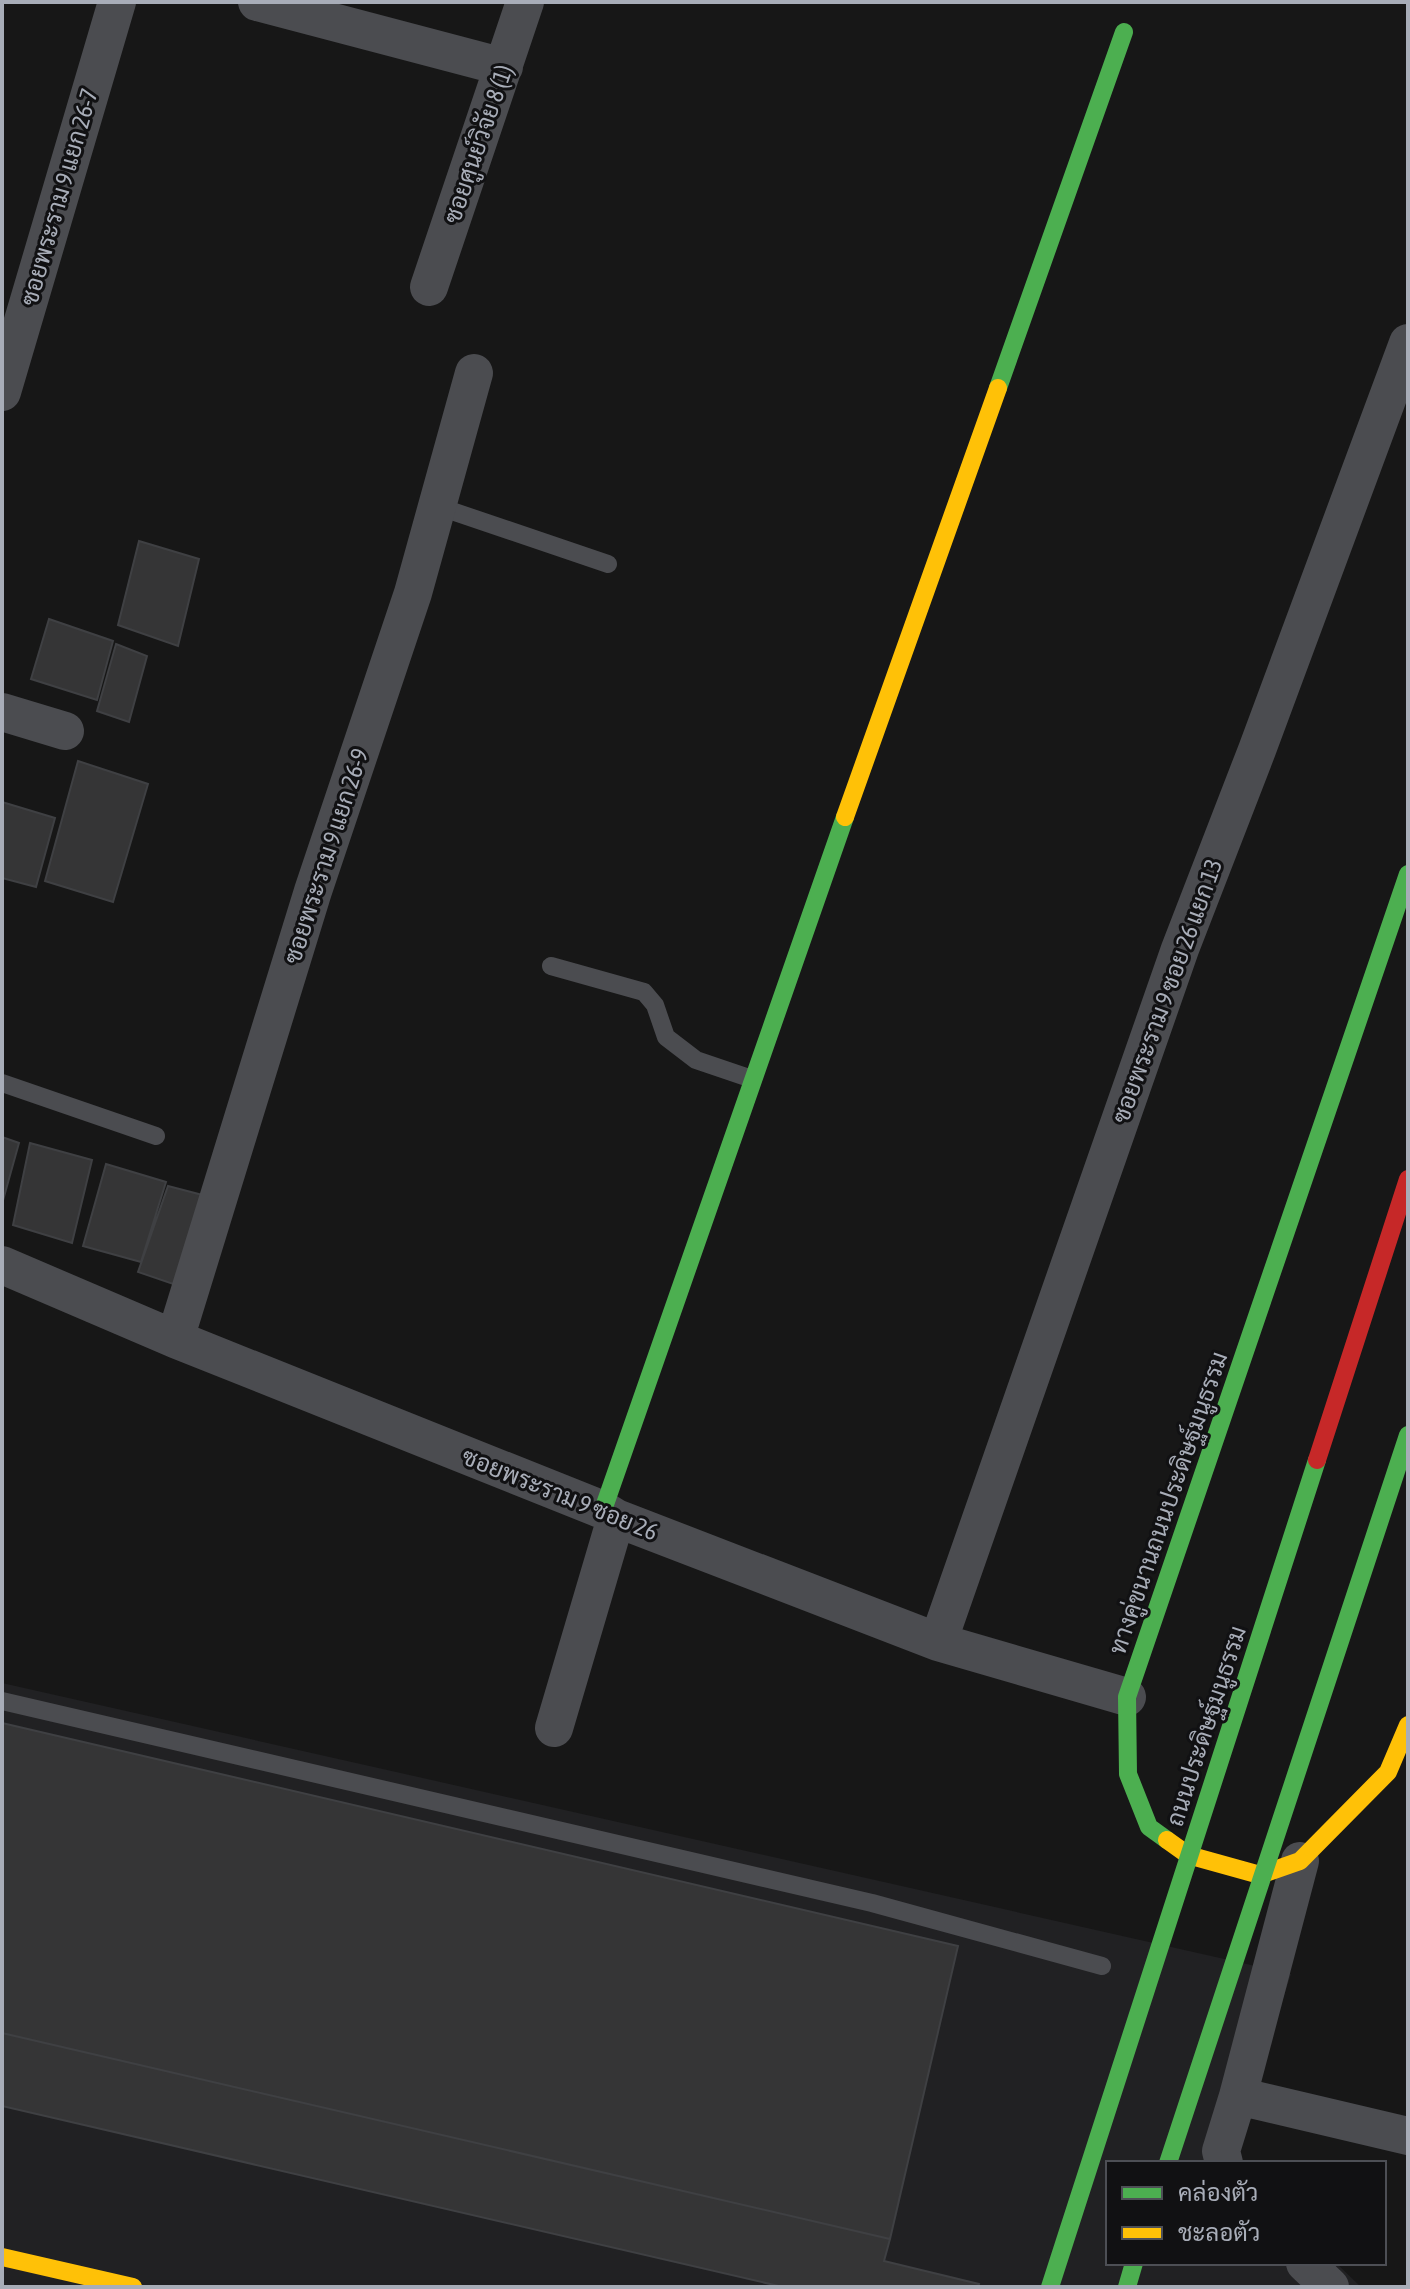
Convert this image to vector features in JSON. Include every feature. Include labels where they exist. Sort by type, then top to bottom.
[{"type":"street","name":"ซอยพระราม 9 แยก 26-7","points":[[2,392],[117,2]]},
{"type":"street","points":[[257,2],[504,67]]},
{"type":"street","name":"ซอยศูนย์วิจัย 8 (1)","points":[[429,287],[525,2]]},
{"type":"street","points":[[554,1728],[610,1514],[752,1079],[1124,32]]},
{"type":"street","name":"ซอยพระราม 9 ซอย 26 แยก 13","points":[[938,1642],[1180,949],[1408,343]]},
{"type":"street","name":"ซอยพระราม 9 แยก 26-9","points":[[175,1339],[313,891],[413,593],[474,373]]},
{"type":"street","points":[[2,712],[65,731]]},
{"type":"street","name":"ทางคู่ขนานถนนประดิษฐ์มนูธรรม","points":[[1408,874],[1127,1697],[1128,1774],[1149,1827],[1188,1855],[1260,1875],[1300,1861],[1398,1775],[1408,1725]]},
{"type":"street","name":"ถนนประดิษฐ์มนูธรรม","points":[[1050,2287],[1408,1179]]},
{"type":"street","name":"ซอยพระราม 9 ซอย 26","points":[[2,1265],[175,1339],[938,1642],[1127,1697]]},
{"type":"street","points":[[1169,2161],[1408,1435]]},
{"type":"street","points":[[1224,2161],[1221,2151],[1300,1861]]},
{"type":"street","points":[[1238,2096],[1408,2136]]},
{"type":"street","points":[[2,2257],[133,2287]]},
{"type":"street","points":[[1127,2287],[1133,2265]]},
{"type":"street","points":[[1307,2265],[1330,2287]]},
{"type":"lane","points":[[437,506],[608,564]]},
{"type":"lane","points":[[551,966],[644,992],[655,1005],[666,1037],[696,1060],[752,1079]]},
{"type":"lane","points":[[2,1083],[156,1136]]},
{"type":"lane","points":[[2,1701],[872,1903],[1102,1966]]},
{"type":"shaded area","points":[[2,1683],[1291,1974],[1231,2161],[1106,2161],[1106,2265],[1338,2265],[1361,2287],[2,2287]]},
{"type":"building","points":[[139,541],[199,559],[178,646],[118,625]]},
{"type":"building","points":[[49,619],[113,641],[97,700],[31,679]]},
{"type":"building","points":[[116,644],[147,656],[129,722],[97,711]]},
{"type":"building","points":[[78,761],[148,784],[113,902],[45,881]]},
{"type":"building","points":[[2,802],[55,818],[36,887],[2,878]]},
{"type":"building","points":[[2,1137],[19,1143],[2,1204]]},
{"type":"building","points":[[30,1143],[92,1160],[72,1243],[13,1225]]},
{"type":"building","points":[[106,1164],[166,1182],[141,1262],[83,1246]]},
{"type":"building","points":[[168,1186],[214,1198],[185,1288],[138,1272]]},
{"type":"building","points":[[2,1723],[958,1946],[890,2239],[2,2033]]},
{"type":"building","points":[[2,2033],[890,2239],[884,2261],[979,2284],[978,2287],[783,2287],[2,2106]]},
{"type":"traffic: fast","points":[[998,388],[1124,32]]},
{"type":"traffic: fast","points":[[603,1510],[845,817]]},
{"type":"traffic: fast","points":[[1167,1840],[1149,1827],[1128,1774],[1127,1697],[1408,874]]},
{"type":"traffic: fast","points":[[1169,2161],[1408,1435]]},
{"type":"traffic: fast","points":[[1050,2287],[1317,1460]]},
{"type":"traffic: fast","points":[[1127,2287],[1133,2265]]},
{"type":"traffic: slow","points":[[845,817],[998,388]]},
{"type":"traffic: slow","points":[[1167,1840],[1188,1855],[1260,1875],[1300,1861],[1388,1772],[1408,1725]]},
{"type":"traffic: slow","points":[[2,2257],[133,2287]]},
{"type":"traffic: jam","points":[[1317,1460],[1408,1179]]}]
